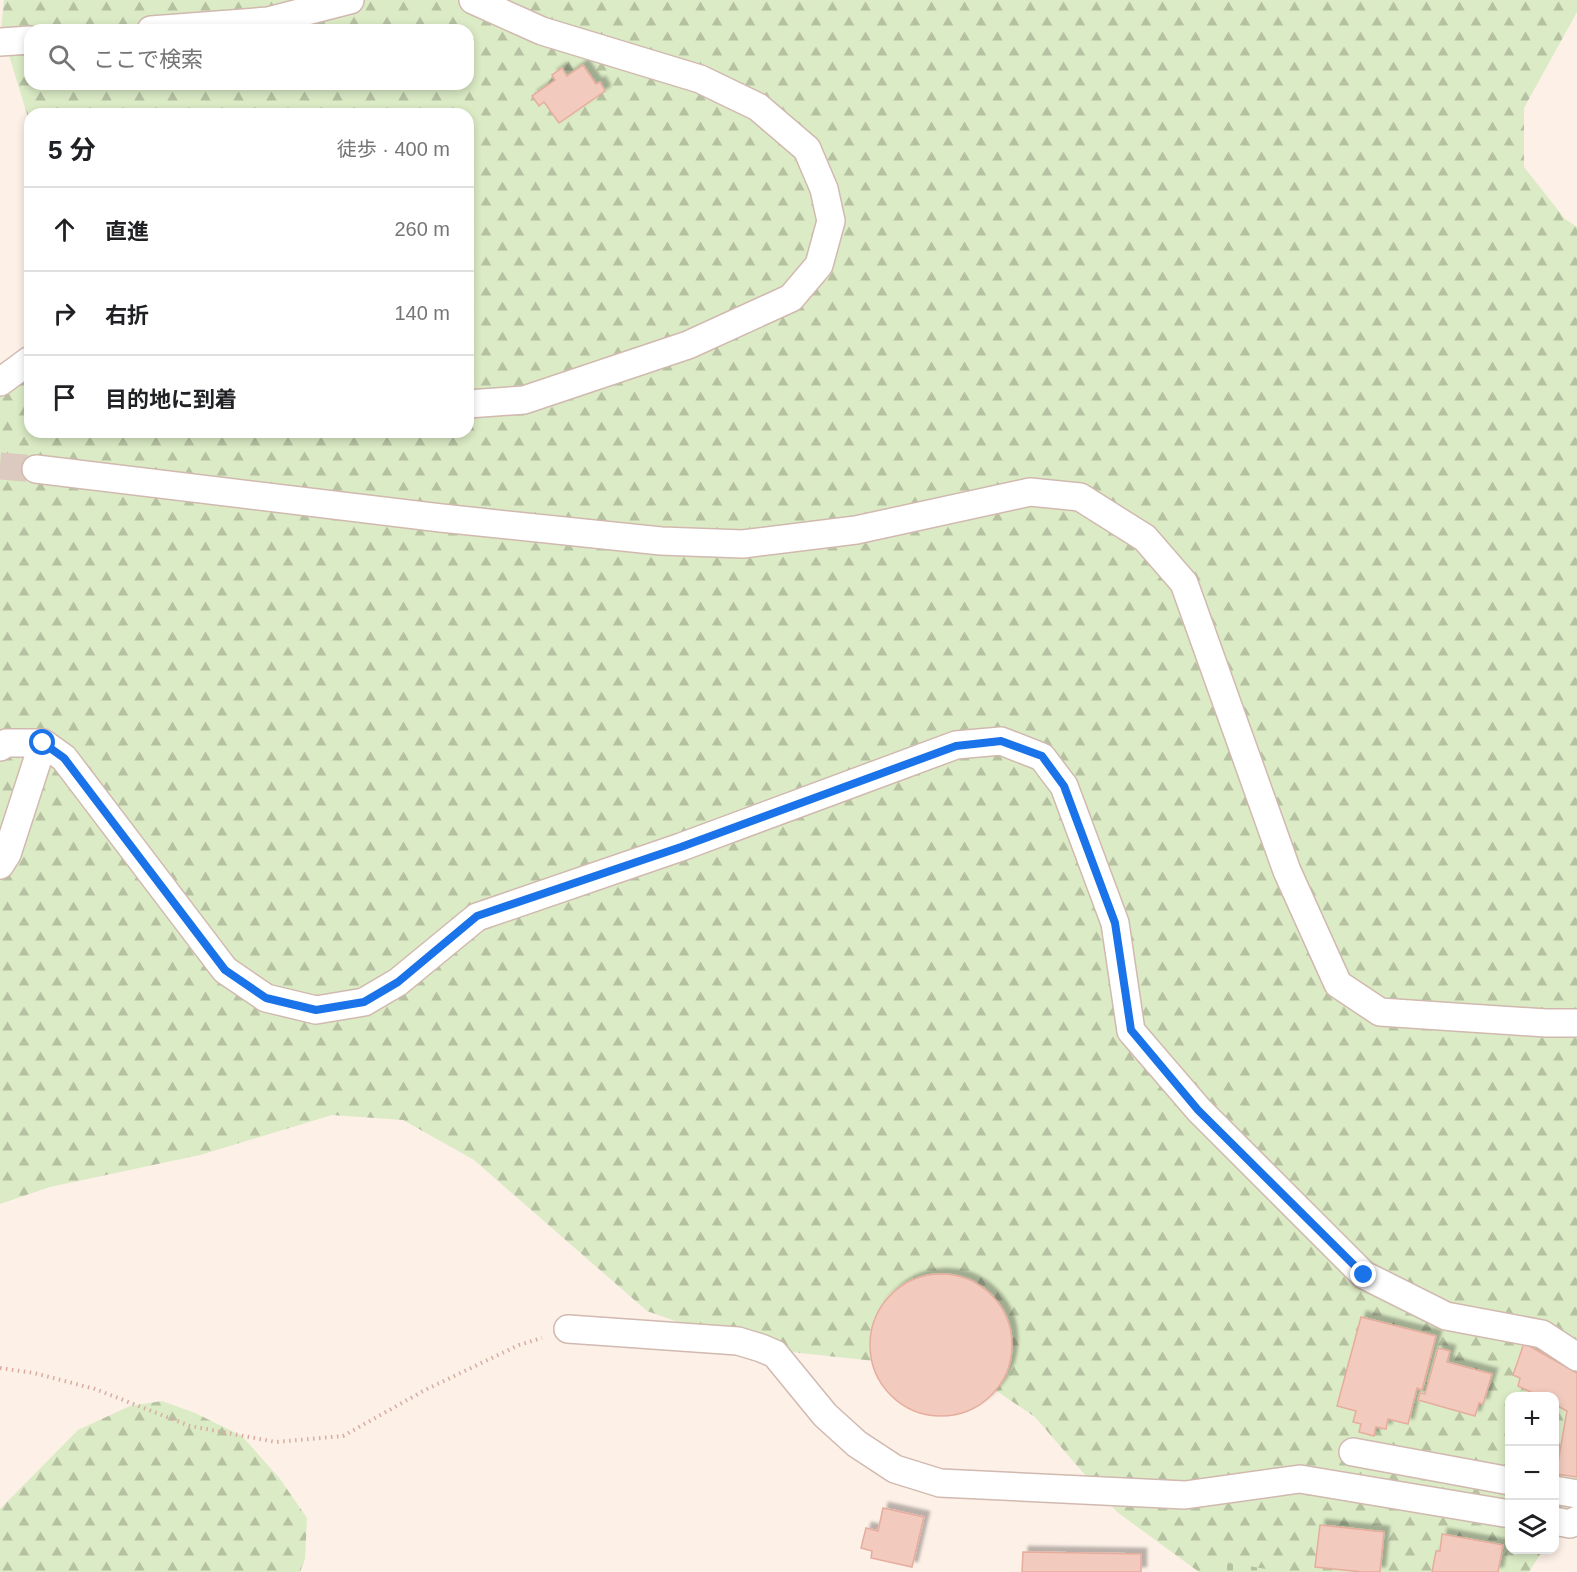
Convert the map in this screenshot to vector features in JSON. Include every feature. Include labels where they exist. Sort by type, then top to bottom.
[{"type":"street","points":[[229,24],[268,21],[350,0]]},
{"type":"street","points":[[473,0],[542,31],[700,79],[758,107],[807,149],[824,189],[831,221],[819,265],[791,298],[688,345],[524,400],[474,404]]},
{"type":"street","points":[[0,42],[24,40]]},
{"type":"street","points":[[0,382],[24,364]]},
{"type":"street","points":[[36,469],[441,518],[638,539],[743,544],[856,530],[1030,492],[1080,497],[1144,538],[1184,583],[1287,871],[1338,984],[1380,1012],[1577,1023]]},
{"type":"street","points":[[0,747],[6,743],[43,743],[64,758],[225,970],[266,998],[316,1010],[364,1002],[398,982],[477,916],[681,847],[956,746],[1001,741],[1042,756],[1064,786],[1115,923],[1131,1030],[1198,1110],[1364,1275],[1446,1316],[1542,1334],[1577,1357]]},
{"type":"street","points":[[0,865],[7,854],[43,743]]},
{"type":"street","points":[[568,1329],[738,1341],[761,1348],[775,1354],[825,1415],[857,1444],[895,1469],[940,1483],[1185,1496],[1300,1479],[1505,1513]]},
{"type":"street","points":[[1353,1452],[1505,1480]]},
{"type":"street","points":[[1559,1491],[1577,1494]]},
{"type":"street","points":[[1559,1522],[1570,1524],[1577,1520]]},
{"type":"path","points":[[0,1368],[34,1373],[94,1389],[190,1426],[276,1442],[343,1436],[425,1390],[508,1350],[568,1329]]},
{"type":"green space","points":[[4,0],[1577,0],[1577,12],[1524,108],[1524,167],[1565,219],[1577,227],[1577,1490],[1559,1524],[1559,1392],[1505,1392],[1505,1554],[1540,1554],[1529,1572],[1199,1572],[1117,1512],[1035,1417],[979,1379],[893,1363],[791,1352],[695,1328],[647,1311],[474,1160],[403,1120],[332,1115],[200,1155],[50,1187],[0,1204],[0,372],[12,365],[24,349],[24,438],[474,438],[474,108],[25,108],[1,29]]},
{"type":"green space","points":[[162,1401],[195,1413],[242,1436],[280,1479],[307,1518],[305,1559],[300,1572],[0,1572],[0,1509],[78,1430],[130,1406]]},
{"type":"green space","points":[[1219,1561],[1283,1572],[1217,1572]]},
{"type":"building","points":[[583,65],[596,84],[600,82],[605,91],[559,123],[544,102],[539,106],[532,96],[555,80],[552,75],[562,68],[567,76]]},
{"type":"building","points":[[941,1274],[968,1280],[991,1295],[1006,1318],[1012,1345],[1006,1372],[991,1395],[968,1410],[941,1416],[914,1410],[891,1395],[876,1372],[870,1345],[876,1318],[891,1295],[914,1280]]},
{"type":"building","points":[[1361,1317],[1436,1336],[1422,1390],[1417,1388],[1408,1424],[1388,1419],[1386,1429],[1376,1427],[1374,1436],[1359,1432],[1361,1424],[1353,1422],[1356,1411],[1337,1406]]},
{"type":"building","points":[[1524,1343],[1577,1373],[1577,1477],[1559,1474],[1559,1457],[1567,1411],[1559,1407],[1559,1392],[1531,1392],[1518,1386],[1520,1378],[1513,1375]]},
{"type":"building","points":[[1438,1348],[1450,1351],[1447,1362],[1492,1374],[1483,1404],[1479,1403],[1475,1416],[1418,1400],[1420,1393],[1425,1394]]},
{"type":"building","points":[[883,1508],[924,1517],[912,1567],[871,1558],[872,1551],[861,1548],[866,1528],[878,1531]]},
{"type":"building","points":[[1320,1525],[1384,1532],[1380,1572],[1315,1567]]},
{"type":"building","points":[[1442,1534],[1503,1545],[1498,1572],[1432,1572],[1436,1551],[1440,1551]]},
{"type":"building","points":[[1023,1552],[1141,1554],[1141,1572],[1022,1572]]},
{"type":"tunnel","points":[[0,466],[36,469]]},
{"type":"route","points":[[43,743],[64,758],[225,970],[266,998],[316,1010],[364,1002],[398,982],[477,916],[681,847],[956,746],[1001,741],[1042,756],[1064,786],[1115,923],[1131,1030],[1198,1110],[1364,1275]]}]
